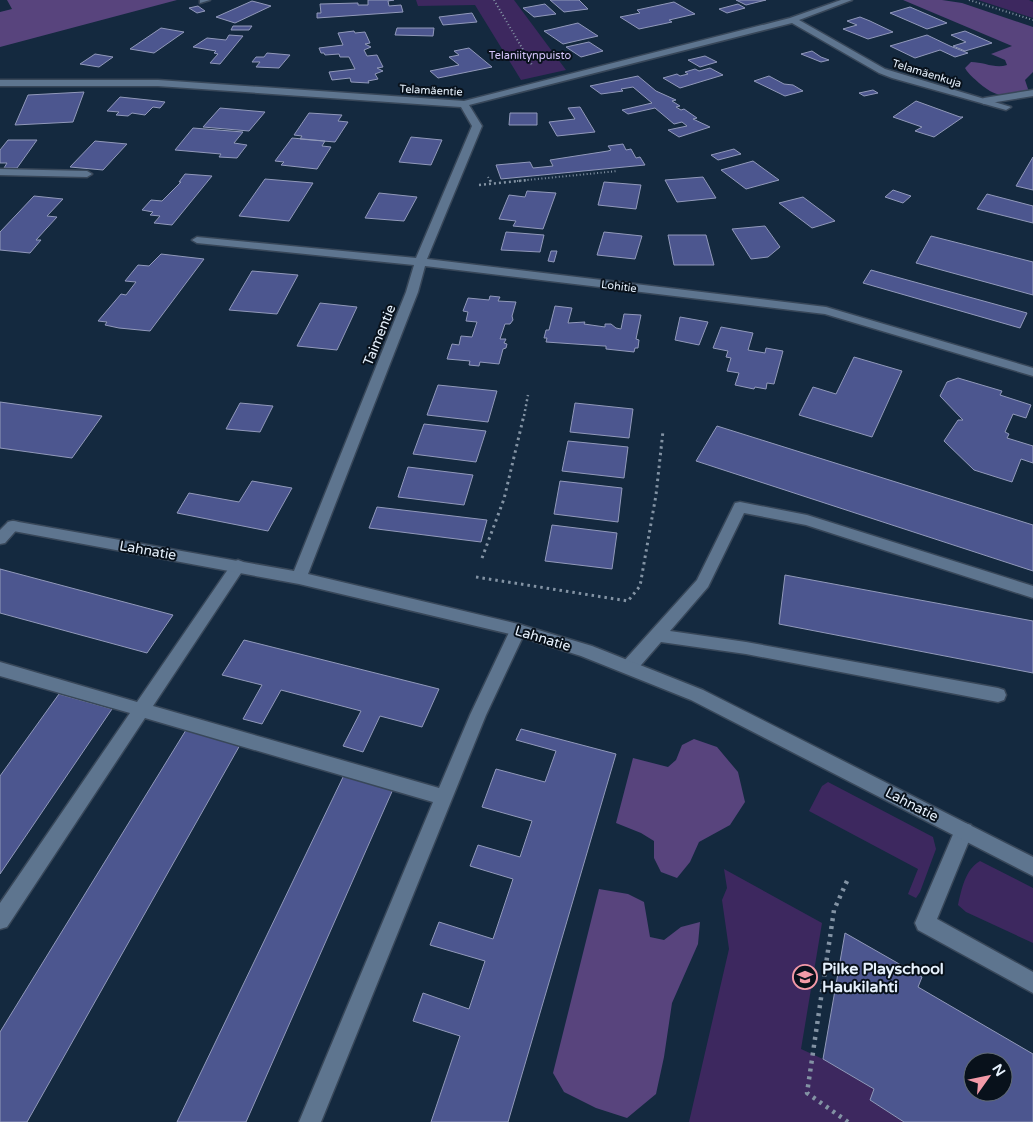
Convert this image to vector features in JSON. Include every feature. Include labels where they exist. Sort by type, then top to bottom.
[{"type":"street","name":"Telamäentie","points":[[0,83],[158,82],[464,104],[794,20],[848,0]]},
{"type":"street","name":"Telamäenkuja","points":[[794,20],[882,71],[1006,107]]},
{"type":"street","points":[[984,101],[1033,92]]},
{"type":"street","name":"Taimentie","points":[[299,578],[412,292],[420,262],[477,126],[464,104]]},
{"type":"street","points":[[0,172],[87,174]]},
{"type":"street","name":"Lohitie","points":[[198,240],[420,262],[826,311],[1033,372]]},
{"type":"street","points":[[629,667],[703,583],[740,507],[807,520],[1033,592]]},
{"type":"street","name":"Lahnatie","points":[[0,539],[14,526],[238,566],[299,578],[518,630],[586,651],[697,695],[1033,867]]},
{"type":"street","points":[[0,920],[238,566]]},
{"type":"street","points":[[310,1122],[478,715],[518,630]]},
{"type":"street","points":[[657,636],[746,648],[998,695]]},
{"type":"street","points":[[0,669],[142,708],[444,797]]},
{"type":"street","points":[[964,831],[924,924],[1033,983]]},
{"type":"path","points":[[494,0],[545,84]]},
{"type":"path","points":[[969,0],[1033,20]]},
{"type":"path","points":[[477,186],[618,170]]},
{"type":"path","points":[[488,177],[492,184]]},
{"type":"path","points":[[482,558],[493,534],[517,449],[528,395]]},
{"type":"path","points":[[476,577],[628,601],[640,586],[656,495],[663,431]]},
{"type":"path","points":[[848,881],[834,910],[807,1094],[848,1122]]},
{"type":"green space","name":"Telaniitynpuisto","points":[[416,0],[514,0],[566,70],[521,80],[475,5],[418,6]]},
{"type":"green space","points":[[978,0],[1029,0],[1033,2],[1033,18]]},
{"type":"green space","points":[[828,782],[933,837],[936,849],[916,898],[908,894],[918,869],[809,811],[822,786]]},
{"type":"green space","points":[[980,861],[1033,888],[1033,943],[966,912],[958,905],[968,874]]},
{"type":"green space","points":[[724,869],[822,923],[801,1049],[823,1059],[874,1089],[870,1100],[904,1122],[689,1122],[729,949],[722,900],[727,888]]},
{"type":"shaded area","points":[[7,0],[177,0],[0,47],[0,12],[12,9]]},
{"type":"shaded area","points":[[903,0],[942,0],[962,3],[1033,27],[1033,72],[1025,80],[1029,92],[1008,95],[997,94],[979,83],[965,68],[971,62],[998,66],[1007,65],[1005,60],[991,54],[1012,46]]},
{"type":"shaded area","points":[[694,739],[717,747],[738,772],[745,802],[730,825],[699,842],[690,862],[677,878],[661,872],[654,858],[654,841],[641,833],[616,823],[633,758],[668,767],[676,760],[682,745]]},
{"type":"shaded area","points":[[599,889],[628,894],[644,902],[650,937],[664,940],[681,927],[700,922],[698,944],[672,1003],[656,1094],[627,1118],[596,1108],[564,1092],[553,1073]]},
{"type":"building","points":[[368,0],[394,0],[388,1],[389,6],[401,5],[403,12],[317,18],[317,13],[321,13],[320,4],[358,3],[358,5],[368,5]]},
{"type":"building","points":[[550,0],[579,0],[588,9],[564,12]]},
{"type":"building","points":[[736,0],[766,0],[746,5]]},
{"type":"building","points":[[252,1],[271,6],[235,23],[216,17]]},
{"type":"building","points":[[674,2],[695,14],[669,20],[672,22],[639,29],[620,17],[640,13],[637,10]]},
{"type":"building","points":[[545,4],[556,14],[534,17],[523,8]]},
{"type":"building","points":[[738,4],[745,8],[727,13],[719,9]]},
{"type":"building","points":[[198,6],[205,11],[197,13],[189,8]]},
{"type":"building","points":[[910,7],[947,23],[927,29],[890,13]]},
{"type":"building","points":[[472,13],[477,22],[443,25],[439,17]]},
{"type":"building","points":[[860,17],[893,32],[868,39],[843,29],[857,25],[847,21]]},
{"type":"building","points":[[578,23],[598,36],[563,44],[544,31]]},
{"type":"building","points":[[233,26],[252,26],[249,30],[231,30]]},
{"type":"building","points":[[161,28],[184,32],[154,53],[130,49]]},
{"type":"building","points":[[397,28],[434,28],[433,36],[395,35]]},
{"type":"building","points":[[354,31],[355,33],[365,32],[370,43],[365,44],[371,47],[364,50],[367,56],[377,55],[383,67],[377,68],[383,71],[375,74],[378,79],[368,81],[369,83],[351,82],[350,78],[332,80],[329,72],[355,69],[349,57],[340,57],[339,54],[325,55],[321,53],[319,48],[343,45],[338,33]]},
{"type":"building","points":[[965,31],[992,43],[965,51],[953,46],[966,42],[951,35]]},
{"type":"building","points":[[229,35],[243,36],[220,64],[210,63],[218,54],[214,53],[216,51],[193,47],[207,38],[226,40]]},
{"type":"building","points":[[927,35],[968,53],[955,57],[940,50],[915,58],[890,46]]},
{"type":"building","points":[[589,42],[603,51],[581,57],[566,47]]},
{"type":"building","points":[[469,48],[492,67],[438,78],[430,71],[459,65],[449,57],[459,55],[454,51]]},
{"type":"building","points":[[812,51],[829,60],[821,62],[801,54]]},
{"type":"building","points":[[267,53],[290,55],[279,68],[256,67],[260,62],[252,62],[256,57],[264,57]]},
{"type":"building","points":[[95,54],[113,57],[99,67],[80,64]]},
{"type":"building","points":[[705,56],[717,62],[700,67],[688,60]]},
{"type":"building","points":[[710,68],[723,75],[680,88],[663,78],[677,74],[680,76],[688,74],[685,72],[695,69],[699,71]]},
{"type":"building","points":[[638,76],[656,91],[676,100],[672,101],[680,106],[676,107],[681,110],[684,109],[697,118],[693,119],[710,127],[679,137],[668,130],[687,126],[682,122],[674,124],[655,108],[628,114],[622,110],[652,103],[633,87],[621,89],[623,91],[601,94],[590,86]]},
{"type":"building","points":[[769,76],[803,91],[785,96],[754,81]]},
{"type":"building","points":[[873,90],[878,93],[864,96],[859,93]]},
{"type":"building","points":[[84,92],[73,122],[15,125],[28,95]]},
{"type":"building","points":[[120,97],[165,102],[160,108],[153,107],[145,115],[132,113],[128,116],[116,115],[119,112],[107,111]]},
{"type":"building","points":[[916,101],[963,117],[934,137],[915,131],[922,127],[893,117]]},
{"type":"building","points":[[580,107],[595,132],[557,136],[549,122],[575,119],[568,108]]},
{"type":"building","points":[[220,108],[265,112],[249,131],[203,127]]},
{"type":"building","points":[[309,113],[342,115],[338,121],[348,122],[335,142],[300,139],[302,136],[294,135]]},
{"type":"building","points":[[510,113],[537,113],[537,125],[509,125]]},
{"type":"building","points":[[193,128],[243,132],[234,143],[247,145],[237,158],[219,157],[221,154],[175,150]]},
{"type":"building","points":[[411,137],[442,140],[431,165],[399,162]]},
{"type":"building","points":[[292,138],[325,141],[322,146],[331,147],[317,169],[281,165],[284,162],[275,161]]},
{"type":"building","points":[[8,140],[37,140],[17,168],[4,168],[7,163],[0,163],[0,150]]},
{"type":"building","points":[[95,141],[127,144],[103,170],[70,167]]},
{"type":"building","points":[[623,144],[626,150],[631,149],[636,158],[640,157],[645,165],[501,179],[496,165],[530,162],[533,168],[553,166],[550,160],[608,151],[611,150],[608,146]]},
{"type":"building","points":[[734,149],[741,154],[718,160],[711,155]]},
{"type":"building","points":[[1033,157],[1033,190],[1016,186]]},
{"type":"building","points":[[753,161],[779,180],[746,189],[721,170]]},
{"type":"building","points":[[185,174],[212,176],[172,225],[154,223],[160,216],[150,215],[153,212],[142,210],[151,200],[162,201],[181,182],[179,182]]},
{"type":"building","points":[[703,177],[716,198],[677,202],[665,180]]},
{"type":"building","points":[[265,179],[313,183],[289,221],[239,216]]},
{"type":"building","points":[[604,182],[641,185],[636,209],[598,205]]},
{"type":"building","points":[[893,190],[911,196],[903,203],[885,197]]},
{"type":"building","points":[[527,191],[556,193],[543,229],[513,226],[516,221],[499,219],[509,195],[525,197]]},
{"type":"building","points":[[379,193],[417,197],[404,221],[365,218]]},
{"type":"building","points":[[987,194],[1033,206],[1033,223],[977,209]]},
{"type":"building","points":[[34,196],[63,199],[47,216],[57,217],[36,240],[41,240],[30,253],[0,250],[0,232]]},
{"type":"building","points":[[803,197],[835,221],[812,228],[779,203]]},
{"type":"building","points":[[765,226],[780,247],[768,257],[751,259],[732,229]]},
{"type":"building","points":[[506,232],[544,235],[540,252],[501,250]]},
{"type":"building","points":[[604,232],[642,236],[635,259],[597,255]]},
{"type":"building","points":[[668,235],[706,235],[714,265],[674,265]]},
{"type":"building","points":[[931,236],[1033,262],[1033,295],[916,263]]},
{"type":"building","points":[[551,251],[557,251],[554,262],[548,261]]},
{"type":"building","points":[[161,254],[204,259],[150,331],[119,328],[105,325],[107,322],[98,321],[121,294],[126,295],[136,282],[125,281],[138,265],[149,266]]},
{"type":"building","points":[[871,270],[1027,313],[1020,328],[863,283]]},
{"type":"building","points":[[252,271],[298,275],[277,314],[229,310]]},
{"type":"building","points":[[490,296],[500,297],[498,301],[516,302],[512,316],[513,320],[510,324],[505,324],[500,339],[506,339],[504,343],[507,344],[506,348],[503,349],[499,364],[480,362],[479,366],[469,365],[470,361],[447,359],[452,344],[459,345],[461,336],[472,337],[477,322],[466,321],[468,312],[463,311],[468,298],[489,300]]},
{"type":"building","points":[[320,303],[357,307],[337,350],[297,346]]},
{"type":"building","points":[[555,306],[572,308],[568,323],[585,322],[584,324],[605,327],[605,324],[611,324],[621,329],[624,314],[641,315],[636,339],[639,340],[638,348],[635,348],[634,352],[606,349],[606,346],[546,342],[547,338],[544,338],[546,330],[549,330]]},
{"type":"building","points":[[680,317],[708,322],[699,345],[675,340]]},
{"type":"building","points":[[721,327],[753,333],[748,350],[765,353],[766,348],[783,351],[774,384],[767,383],[766,389],[755,387],[754,389],[735,385],[739,373],[727,371],[731,358],[726,357],[728,351],[713,348]]},
{"type":"building","points":[[854,357],[902,371],[872,437],[799,415],[813,387],[836,394]]},
{"type":"building","points":[[958,378],[1002,391],[1000,395],[1031,405],[1026,418],[1013,414],[1005,432],[1009,434],[1007,438],[1033,446],[1033,463],[1021,459],[1012,482],[974,470],[944,441],[958,420],[963,420],[940,396],[947,382]]},
{"type":"building","points":[[438,385],[497,391],[488,422],[427,415]]},
{"type":"building","points":[[0,402],[102,416],[72,458],[0,448]]},
{"type":"building","points":[[240,403],[273,406],[260,432],[226,429]]},
{"type":"building","points":[[575,403],[633,409],[629,438],[570,432]]},
{"type":"building","points":[[424,424],[486,431],[476,462],[413,454]]},
{"type":"building","points":[[717,426],[1033,525],[1033,571],[696,461]]},
{"type":"building","points":[[568,441],[628,447],[624,478],[562,471]]},
{"type":"building","points":[[408,467],[473,475],[464,505],[398,497]]},
{"type":"building","points":[[252,481],[292,488],[268,531],[177,513],[189,493],[239,502]]},
{"type":"building","points":[[560,481],[622,488],[618,522],[554,514]]},
{"type":"building","points":[[377,507],[487,520],[481,542],[369,528]]},
{"type":"building","points":[[552,525],[617,533],[612,569],[545,561]]},
{"type":"building","points":[[0,569],[173,615],[147,653],[0,613]]},
{"type":"building","points":[[785,575],[1033,621],[1033,673],[779,624]]},
{"type":"building","points":[[244,640],[439,689],[422,727],[380,716],[363,752],[343,746],[361,711],[281,690],[262,724],[243,719],[262,685],[222,675]]},
{"type":"building","points":[[59,694],[112,709],[0,874],[0,776]]},
{"type":"building","points":[[521,729],[616,754],[508,1122],[431,1122],[460,1036],[413,1021],[423,993],[469,1009],[485,961],[430,945],[439,922],[493,939],[513,879],[470,866],[478,845],[520,857],[532,821],[482,807],[496,769],[545,782],[556,751],[516,740]]},
{"type":"building","points":[[186,730],[240,745],[27,1122],[0,1122],[0,1032]]},
{"type":"building","points":[[345,773],[394,787],[246,1122],[177,1122]]},
{"type":"building","points":[[845,933],[922,977],[918,987],[1033,1054],[1033,1122],[904,1122],[870,1100],[874,1089],[823,1059]]},
{"type":"place","name":"Pilke Playschool Haukilahti","points":[[805,977]]}]
